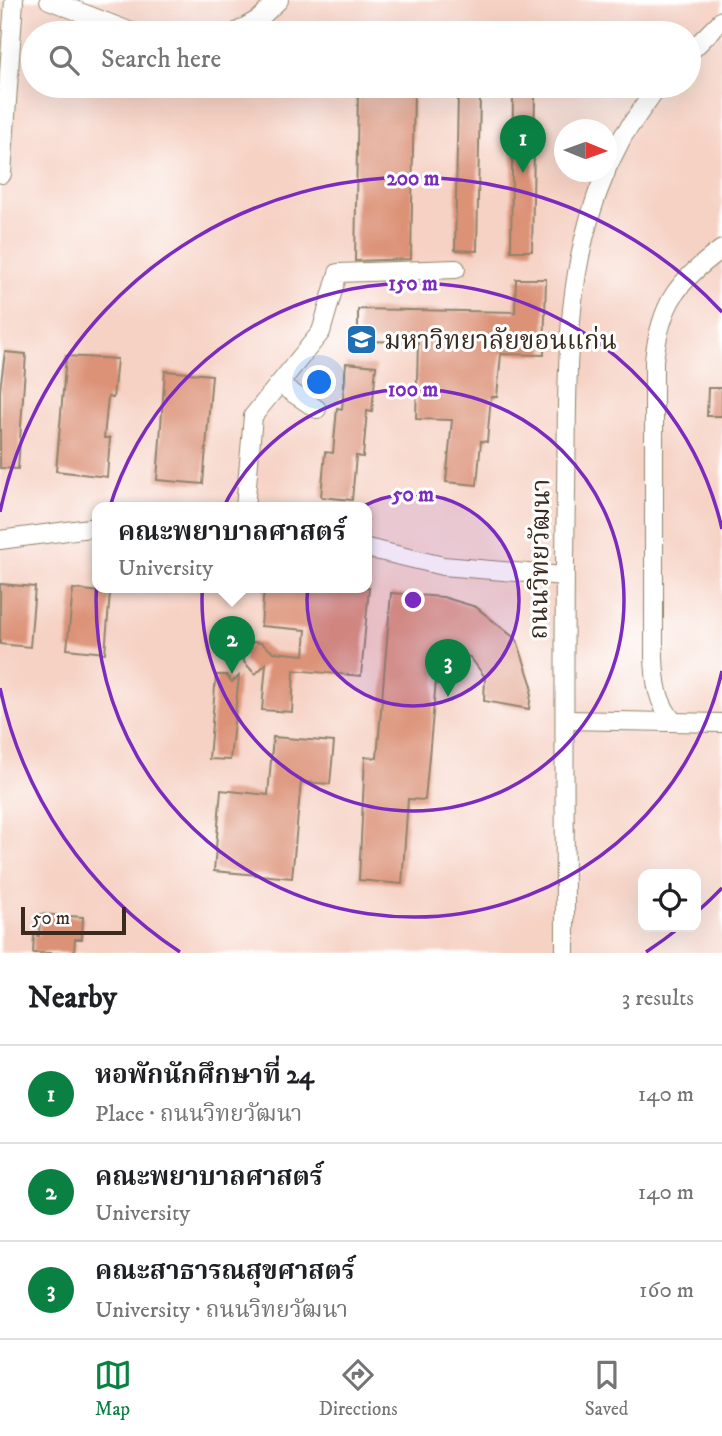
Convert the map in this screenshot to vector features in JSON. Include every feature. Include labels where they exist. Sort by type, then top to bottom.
[{"type":"street","points":[[2,174],[14,0]]},
{"type":"street","points":[[49,0],[103,21]]},
{"type":"street","points":[[256,21],[279,0]]},
{"type":"street","points":[[701,41],[722,20]]},
{"type":"street","name":"ถนนวิทยวัฒนา","points":[[617,148],[650,98]]},
{"type":"street","name":"ถนนวิทยวัฒนา","points":[[565,953],[564,576],[570,318],[579,259],[603,182]]},
{"type":"street","points":[[673,721],[662,709],[656,687],[654,657],[654,360],[659,323],[667,306],[682,283],[722,249]]},
{"type":"street","points":[[246,502],[253,416],[321,332],[338,273],[456,269]]},
{"type":"street","points":[[279,384],[317,409]]},
{"type":"street","points":[[0,541],[92,528]]},
{"type":"street","points":[[372,549],[443,566],[564,576]]},
{"type":"street","points":[[565,720],[722,723]]},
{"type":"shaded area","name":"มหาวิทยาลัยขอนแก่น","points":[[0,0],[722,0],[722,953],[0,953]]},
{"type":"building","points":[[358,98],[414,98],[411,259],[355,261]]},
{"type":"building","points":[[458,98],[480,98],[477,251],[455,250]]},
{"type":"building","points":[[513,98],[535,98],[532,251],[511,251]]},
{"type":"building","points":[[516,279],[546,279],[544,355],[501,354],[497,397],[491,397],[487,442],[481,441],[477,485],[446,482],[452,420],[416,419],[418,342],[358,341],[358,309],[515,312]]},
{"type":"building","points":[[5,352],[26,354],[18,469],[0,468],[0,389]]},
{"type":"building","points":[[66,356],[117,359],[113,398],[108,397],[104,438],[110,438],[107,477],[56,471]]},
{"type":"building","points":[[346,363],[376,366],[372,412],[367,411],[363,457],[356,456],[352,500],[321,497],[325,452],[333,453],[337,408],[342,409]]},
{"type":"building","points":[[165,371],[212,375],[203,484],[157,480]]},
{"type":"building","points":[[708,388],[722,388],[722,416],[707,416]]},
{"type":"building","points":[[0,584],[35,587],[30,647],[0,644]]},
{"type":"building","points":[[73,589],[110,593],[105,653],[67,649]]},
{"type":"building","points":[[264,593],[369,593],[361,676],[294,670],[292,712],[262,710],[266,664],[255,674],[244,662],[244,651],[253,642],[261,643],[273,652],[304,655],[306,630],[261,626]]},
{"type":"building","points":[[391,593],[443,597],[476,607],[517,640],[532,686],[529,709],[484,701],[485,677],[470,657],[439,648],[425,800],[408,799],[402,884],[359,880],[365,757],[377,758]]},
{"type":"building","points":[[216,675],[226,675],[232,682],[239,676],[230,760],[209,759]]},
{"type":"building","points":[[273,737],[334,742],[330,784],[301,782],[292,878],[214,871],[221,790],[268,795]]},
{"type":"building","points":[[40,914],[83,917],[82,939],[75,939],[74,953],[33,953],[34,935],[39,936]]},
{"type":"place","name":"หอพักนักศึกษาที่ 24","points":[[523,173]]},
{"type":"place","name":"มหาวิทยาลัยขอนแก่น","points":[[361,340]]},
{"type":"place","name":"คณะพยาบาลศาสตร์","points":[[232,674]]},
{"type":"place","name":"คณะสาธารณสุขศาสตร์","points":[[448,697]]}]
